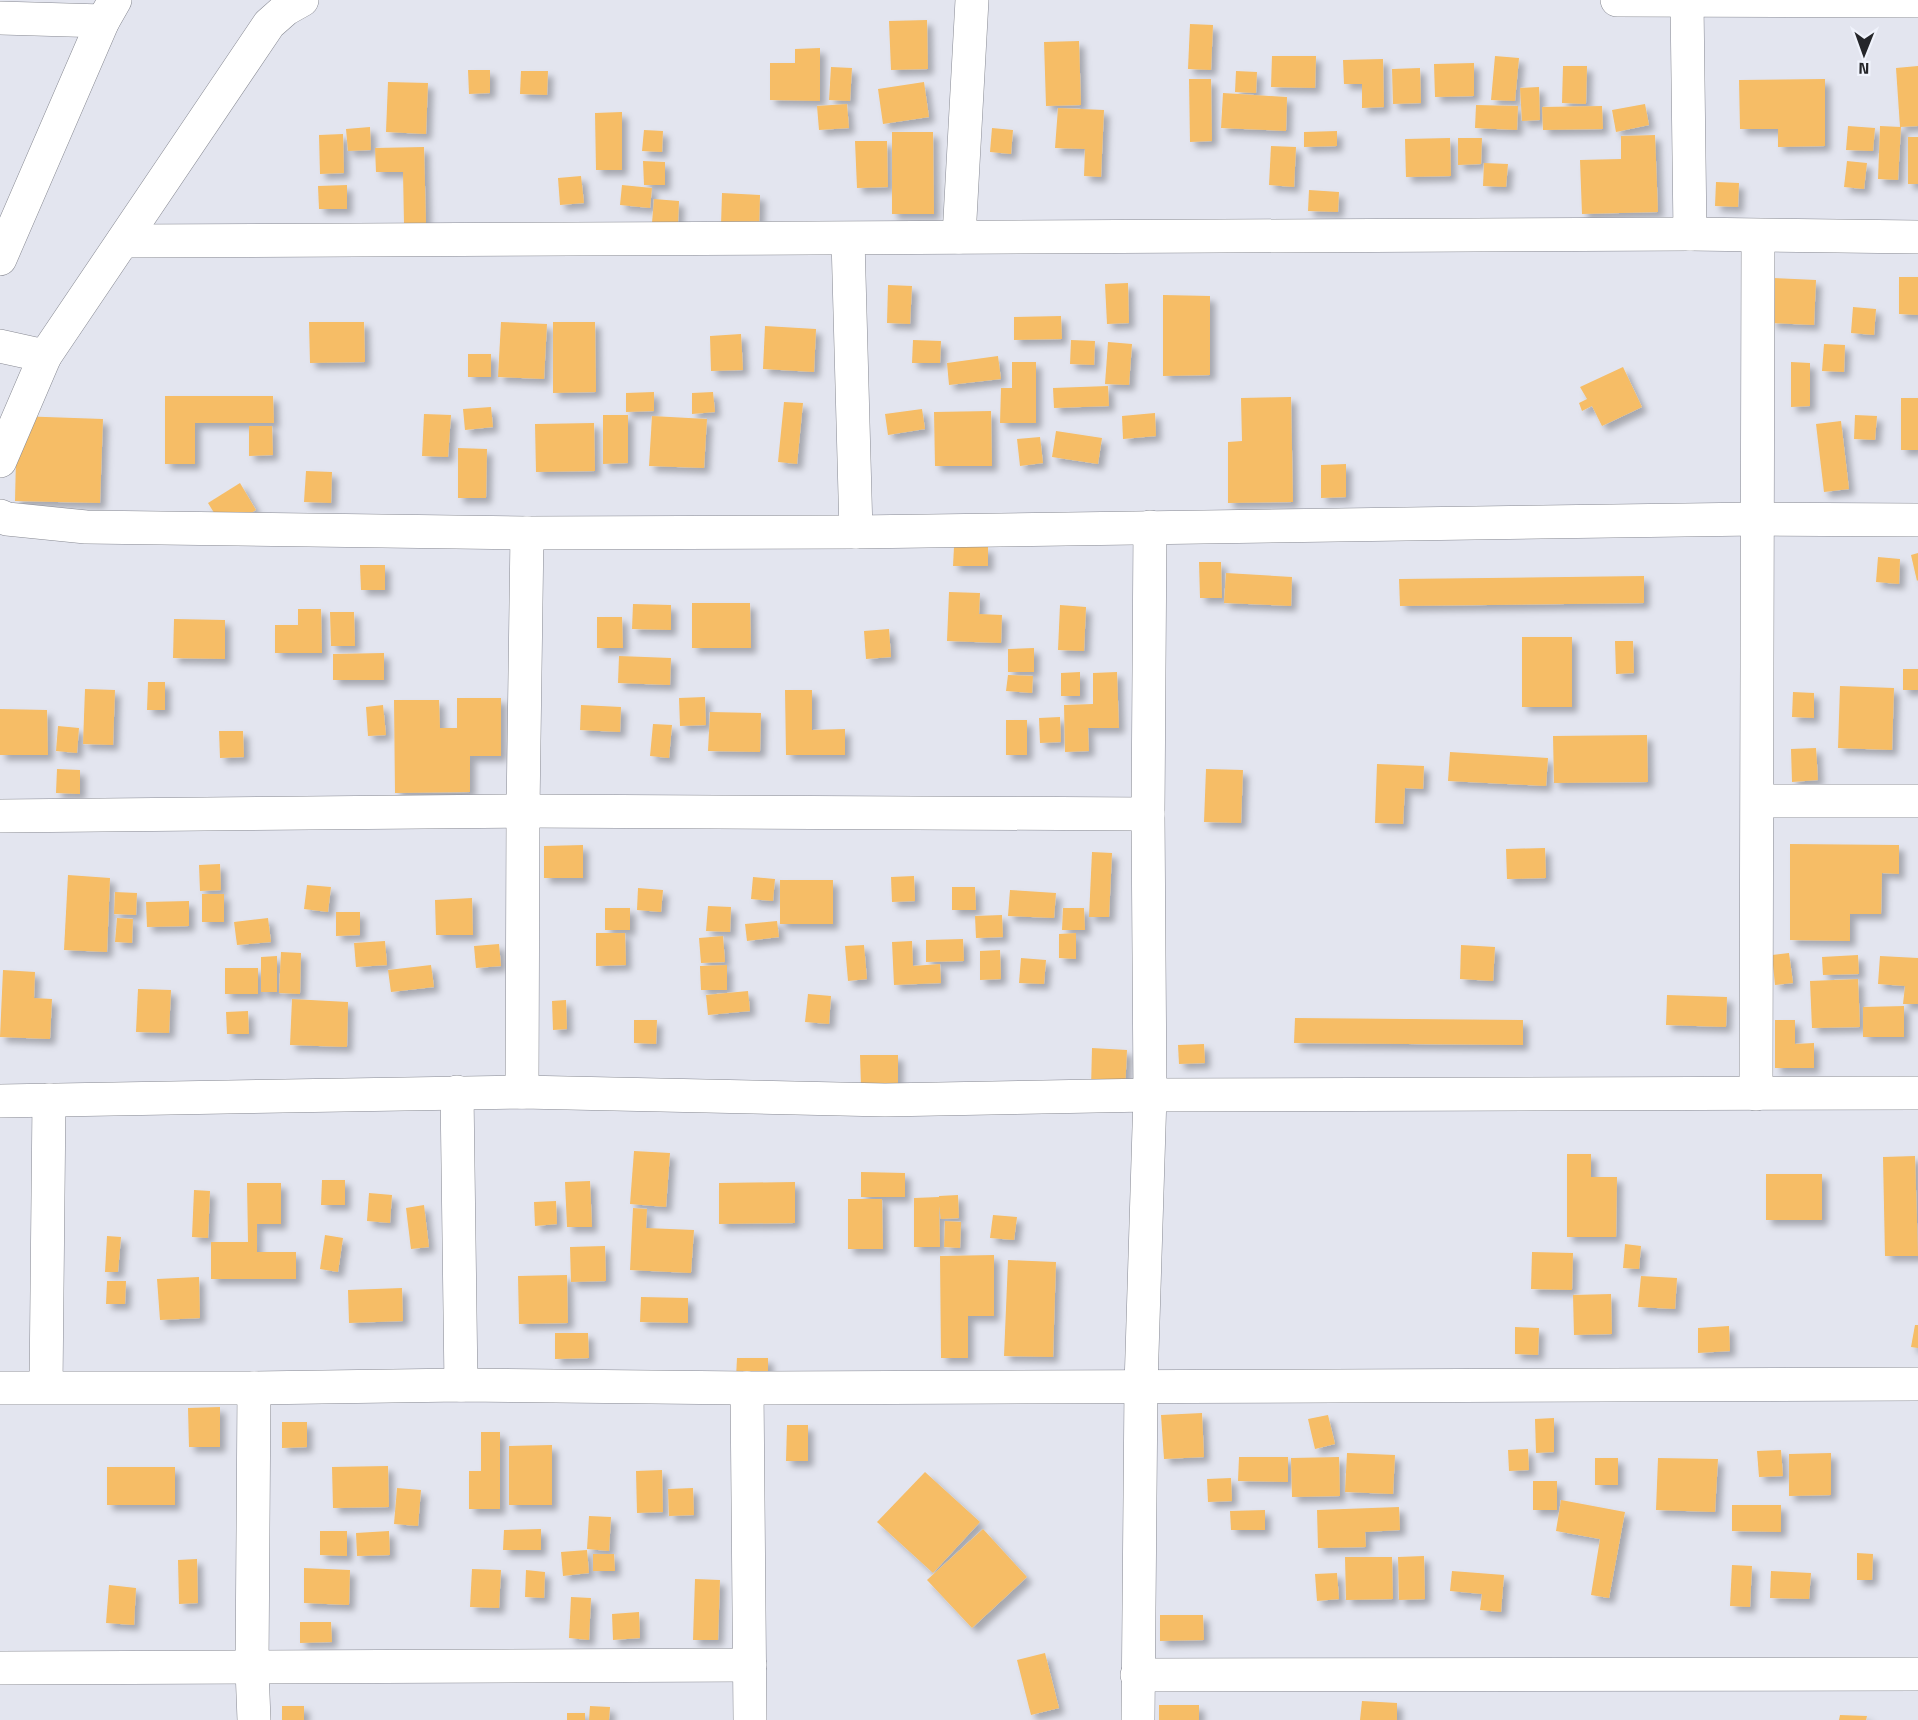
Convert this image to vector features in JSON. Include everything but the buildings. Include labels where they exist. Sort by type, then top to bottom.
[{"type":"street","points":[[0,461],[45,356],[269,24],[286,9],[302,0]]},
{"type":"street","points":[[959,237],[972,0]]},
{"type":"street","points":[[1617,0],[1918,1]]},
{"type":"street","points":[[1687,2],[1690,234]]},
{"type":"street","points":[[0,18],[109,11],[0,259]]},
{"type":"street","points":[[123,242],[1690,234],[1918,237]]},
{"type":"street","points":[[1756,1094],[1758,236]]},
{"type":"street","points":[[848,239],[856,532]]},
{"type":"street","points":[[0,346],[45,356]]},
{"type":"street","points":[[0,516],[7,519],[86,527],[527,533],[856,532],[1756,519],[1918,520]]},
{"type":"street","points":[[1138,1720],[1141,1386],[1150,1095],[1148,814],[1150,526]]},
{"type":"street","points":[[522,1092],[527,533]]},
{"type":"street","points":[[1758,801],[1918,801]]},
{"type":"street","points":[[0,816],[523,811],[1148,814]]},
{"type":"street","points":[[0,1101],[457,1092],[885,1100],[1150,1095],[1918,1093]]},
{"type":"street","points":[[457,1092],[461,1385]]},
{"type":"street","points":[[46,1387],[49,1100]]},
{"type":"street","points":[[0,1388],[461,1385],[747,1388],[1918,1384]]},
{"type":"street","points":[[254,1388],[252,1669],[254,1720]]},
{"type":"street","points":[[747,1388],[750,1720]]},
{"type":"street","points":[[0,1668],[252,1669],[750,1665]]},
{"type":"street","points":[[1137,1675],[1918,1674]]}]
